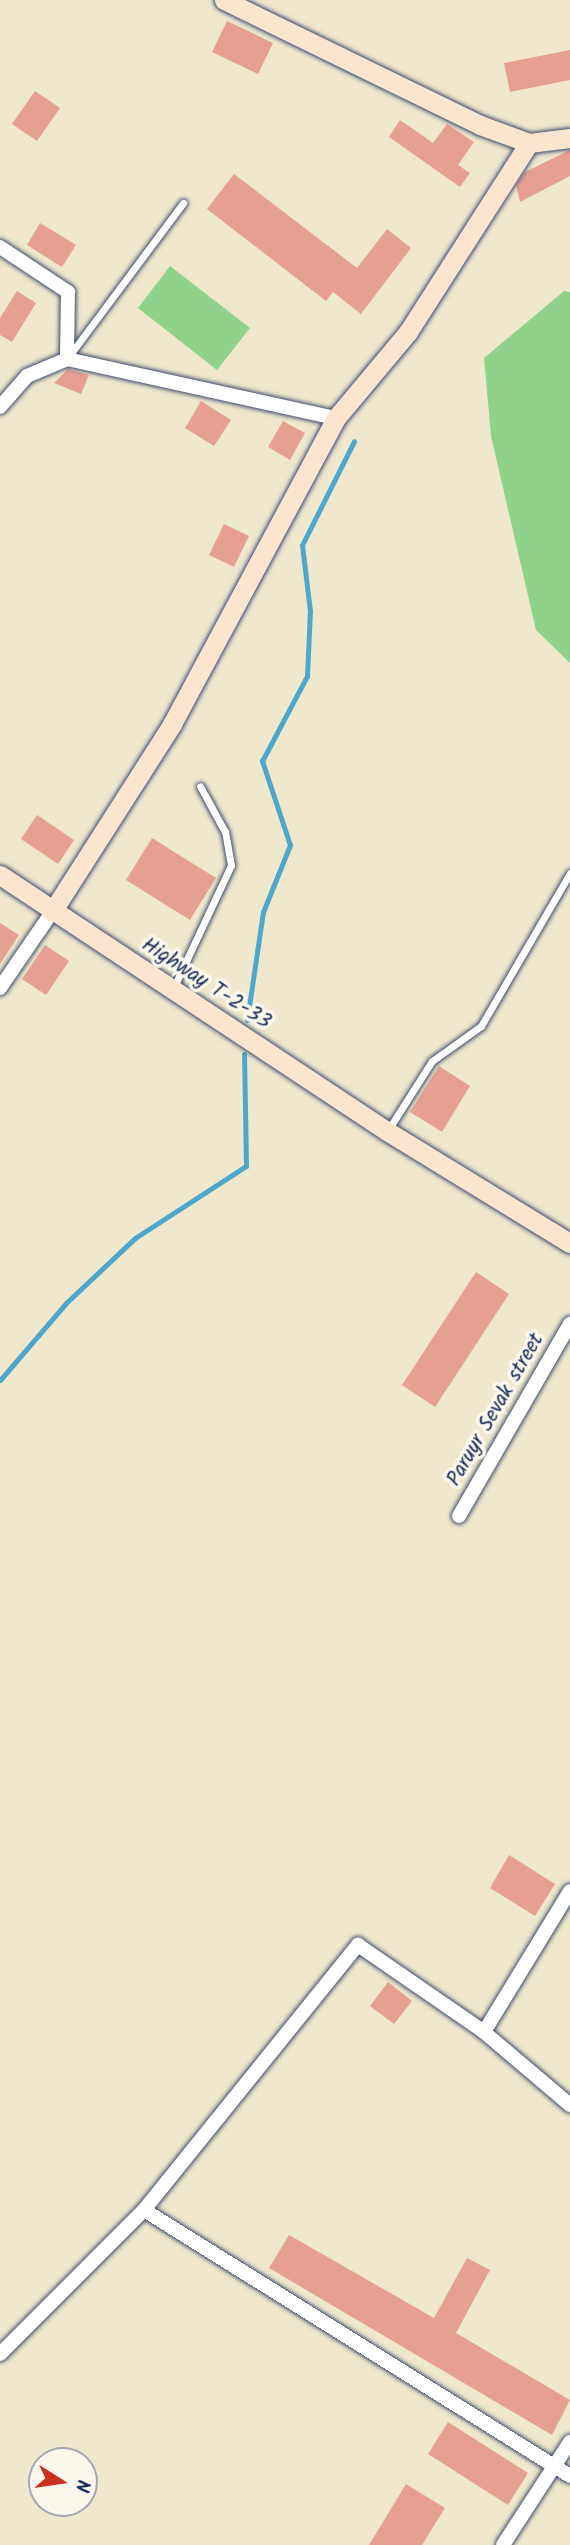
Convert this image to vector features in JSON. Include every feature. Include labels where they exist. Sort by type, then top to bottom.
[{"type":"street","points":[[224,0],[529,143],[570,138]]},
{"type":"street","points":[[0,988],[172,724],[336,418],[408,332],[529,143]]},
{"type":"street","points":[[0,247],[68,292],[67,359]]},
{"type":"street","points":[[0,407],[27,376],[67,359],[336,418]]},
{"type":"street","name":"Highway T-2-33","points":[[0,875],[52,912],[387,1131],[570,1243]]},
{"type":"street","name":"Paruyr Sevak street","points":[[459,1516],[570,1324]]},
{"type":"street","points":[[484,2032],[570,1891]]},
{"type":"street","points":[[0,2354],[144,2210],[358,1945],[484,2032],[570,2105]]},
{"type":"street","points":[[144,2210],[570,2476]]},
{"type":"street","points":[[502,2545],[570,2442]]},
{"type":"lane","points":[[67,359],[183,203]]},
{"type":"lane","points":[[172,989],[231,865],[225,832],[200,786]]},
{"type":"lane","points":[[387,1131],[432,1060],[481,1026],[570,873]]},
{"type":"green space","points":[[170,266],[250,328],[217,370],[138,308]]},
{"type":"green space","points":[[564,291],[570,292],[570,663],[536,630],[491,436],[484,358]]},
{"type":"building","points":[[227,21],[273,43],[258,74],[212,52]]},
{"type":"building","points":[[570,50],[570,80],[510,92],[504,63]]},
{"type":"building","points":[[35,91],[60,108],[37,141],[12,124]]},
{"type":"building","points":[[400,120],[433,143],[447,124],[474,142],[458,165],[470,173],[460,187],[389,137]]},
{"type":"building","points":[[570,150],[570,176],[520,202],[516,185],[525,172]]},
{"type":"building","points":[[234,174],[357,268],[387,229],[411,248],[361,314],[333,292],[326,301],[207,209]]},
{"type":"building","points":[[40,223],[76,245],[62,267],[27,245]]},
{"type":"building","points":[[17,291],[36,303],[12,342],[0,335],[0,318]]},
{"type":"building","points":[[68,369],[89,375],[81,394],[54,383]]},
{"type":"building","points":[[201,401],[231,420],[214,446],[185,428]]},
{"type":"building","points":[[283,421],[305,433],[290,460],[268,447]]},
{"type":"building","points":[[224,524],[249,536],[234,567],[209,555]]},
{"type":"building","points":[[37,815],[74,840],[58,864],[21,839]]},
{"type":"building","points":[[152,838],[216,878],[190,920],[126,880]]},
{"type":"building","points":[[0,923],[19,935],[0,964]]},
{"type":"building","points":[[45,945],[69,961],[46,995],[22,979]]},
{"type":"building","points":[[439,1066],[470,1086],[442,1132],[410,1112]]},
{"type":"building","points":[[476,1272],[509,1294],[435,1407],[402,1385]]},
{"type":"building","points":[[509,1855],[555,1884],[535,1916],[490,1888]]},
{"type":"building","points":[[388,1982],[412,2001],[394,2024],[370,2006]]},
{"type":"building","points":[[289,2235],[434,2318],[467,2258],[490,2270],[456,2333],[570,2400],[552,2435],[269,2268]]},
{"type":"building","points":[[448,2422],[528,2473],[508,2505],[428,2454]]},
{"type":"building","points":[[406,2484],[445,2508],[422,2545],[369,2545]]},
{"type":"waterway","points":[[247,1020],[263,912],[290,845],[262,761],[307,676],[310,611],[302,545],[354,441]]},
{"type":"waterway","points":[[0,1380],[66,1303],[135,1238],[246,1166],[244,1054]]}]
